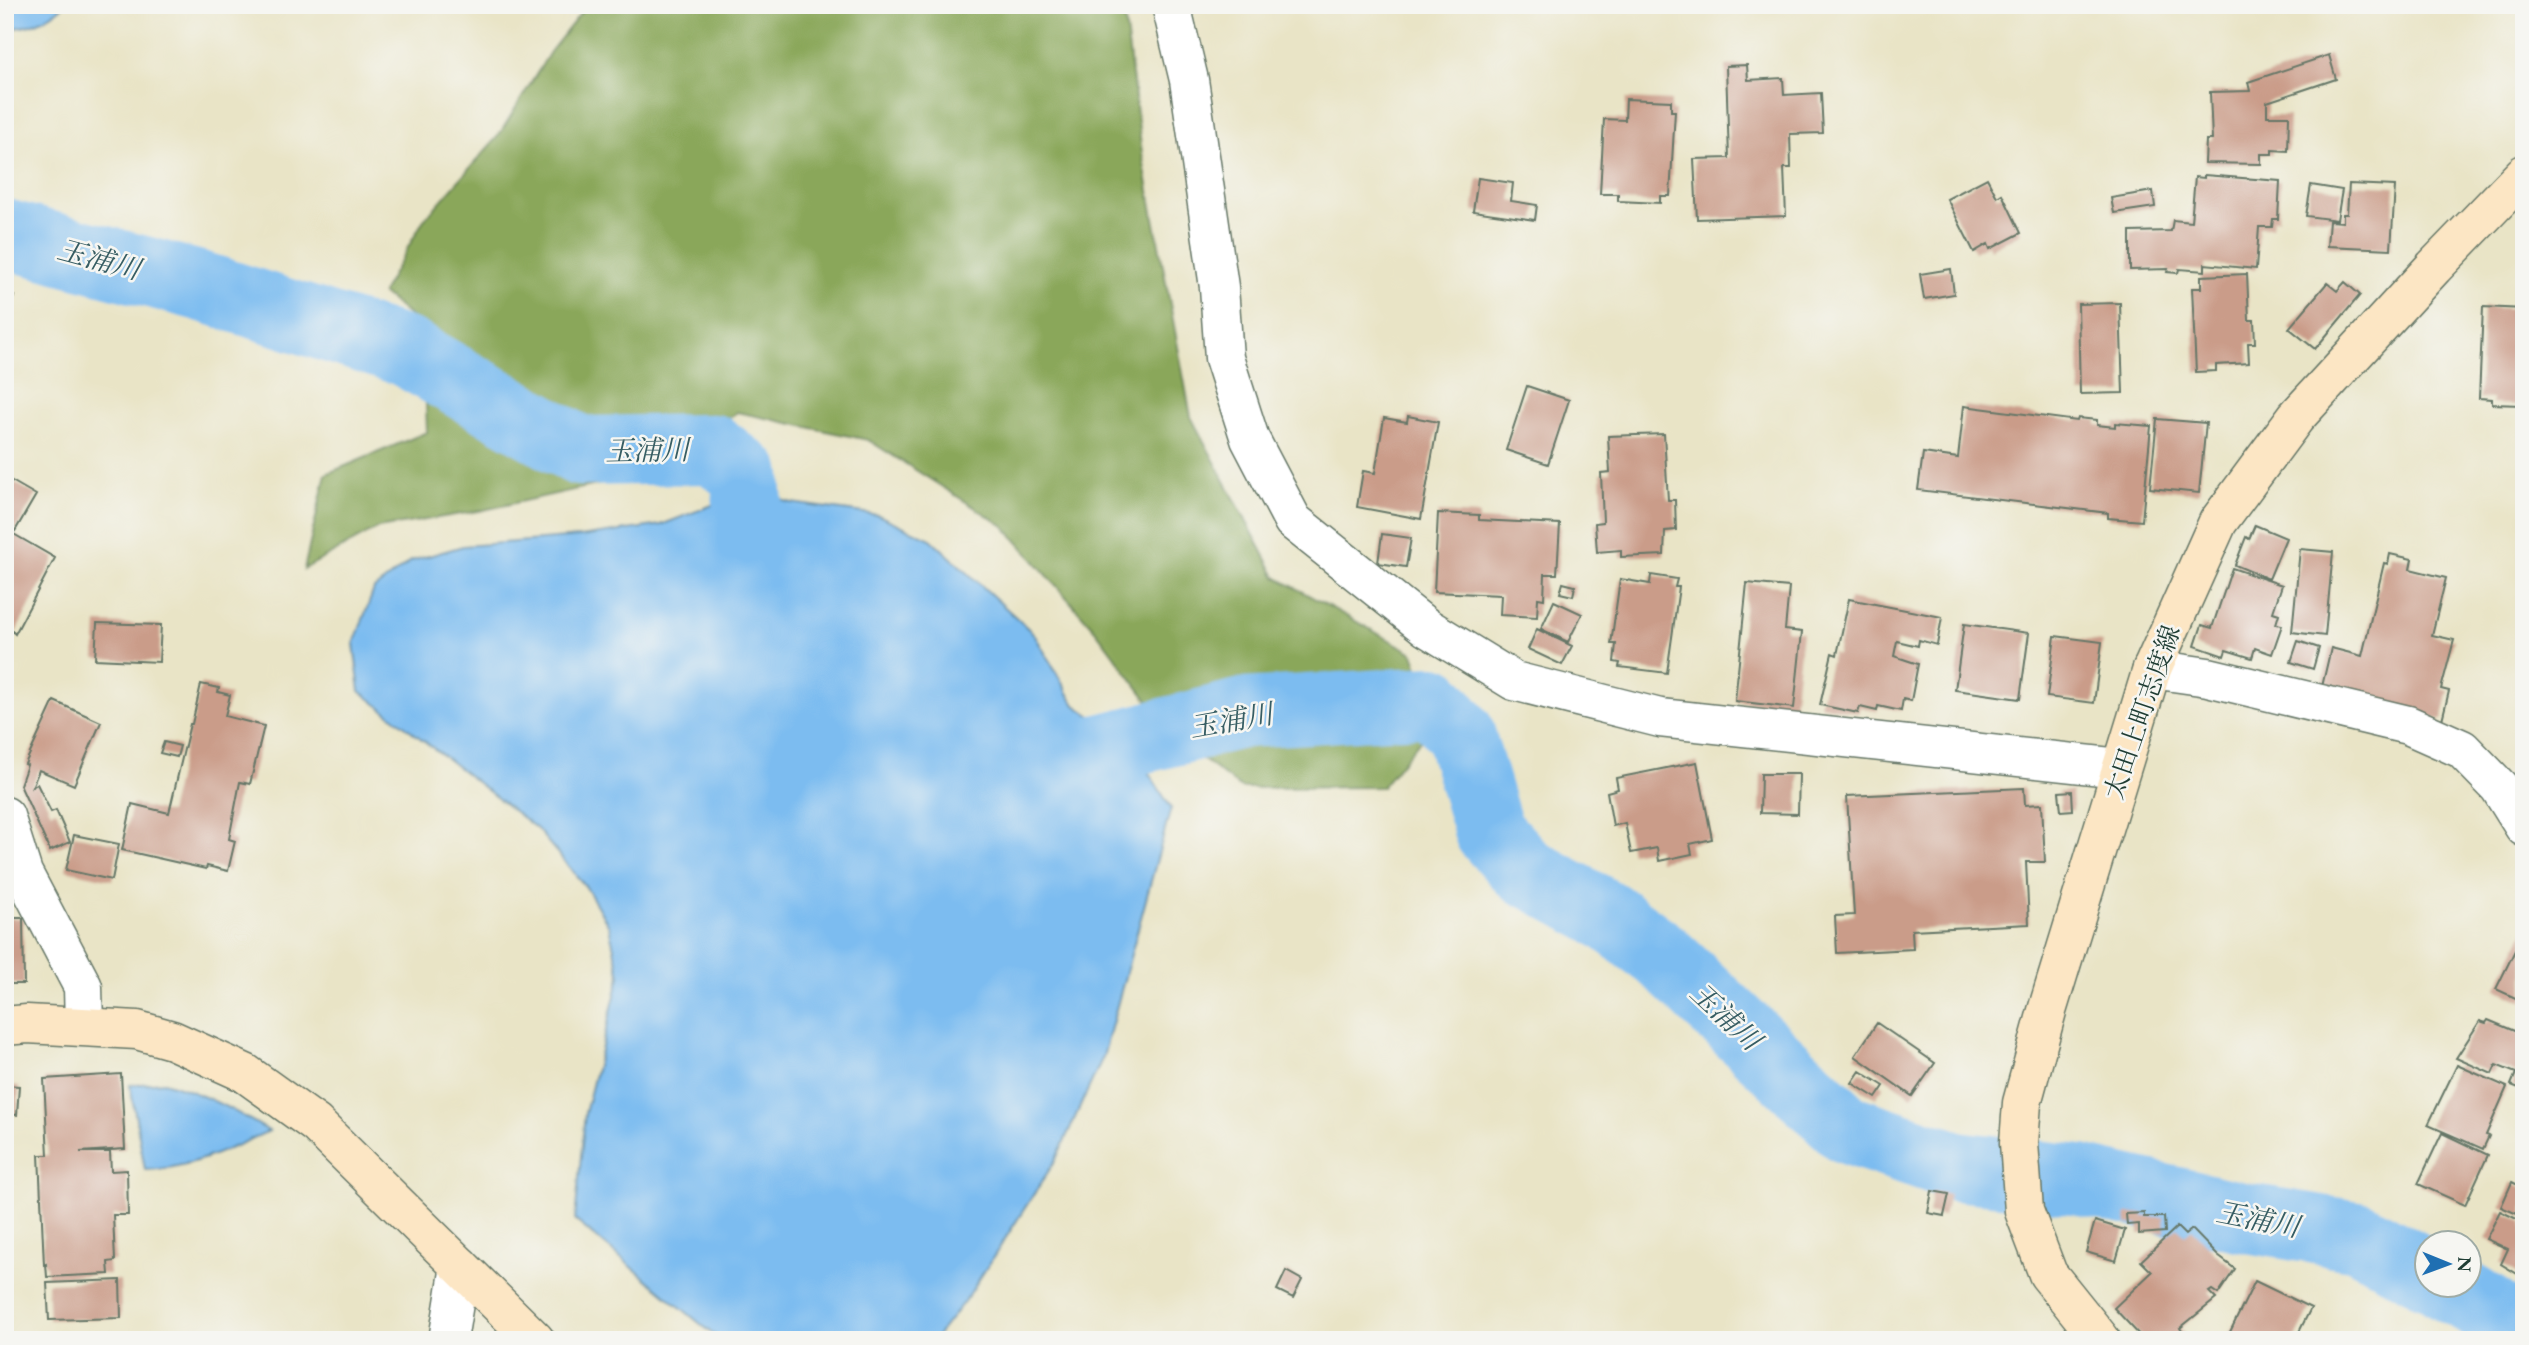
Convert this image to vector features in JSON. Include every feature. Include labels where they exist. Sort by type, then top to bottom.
[{"type":"main road","name":"太田上町志度線","points":[[2101,1340],[2048,1275],[2024,1211],[2019,1143],[2022,1103],[2120,768],[2152,669],[2218,522],[2295,417],[2524,174]]},
{"type":"main road","points":[[5,1027],[27,1024],[137,1030],[172,1040],[245,1073],[316,1124],[535,1340]]},
{"type":"street","points":[[1171,5],[1195,122],[1219,287],[1224,358],[1250,439],[1293,521],[1426,627],[1514,681],[1660,718],[2120,768]]},
{"type":"street","points":[[2152,669],[2208,677],[2408,725],[2462,750],[2499,787],[2524,827]]},
{"type":"street","points":[[5,816],[23,873],[83,987],[84,1026]]},
{"type":"street","points":[[448,1340],[460,1266]]},
{"type":"green space","points":[[587,5],[1123,5],[1142,153],[1191,417],[1276,577],[1413,653],[1436,721],[1382,787],[1241,788],[1178,741],[1096,631],[1004,526],[868,440],[737,412],[659,471],[479,511],[378,528],[304,569],[326,474],[427,432],[423,327],[382,293],[423,221],[499,135],[550,52]]},
{"type":"water","points":[[5,5],[65,5],[37,22],[22,27],[5,28]]},
{"type":"water","points":[[746,475],[770,497],[792,503],[878,515],[931,539],[1034,634],[1075,705],[1129,742],[1171,808],[1103,1057],[1055,1161],[969,1295],[934,1340],[720,1340],[575,1220],[585,1113],[620,976],[609,926],[586,887],[537,829],[360,691],[354,644],[374,589],[411,561],[463,546],[580,537],[661,525],[715,504]]},
{"type":"water","points":[[164,1082],[218,1103],[269,1131],[193,1162],[145,1170],[130,1085]]},
{"type":"building","points":[[2329,55],[2336,79],[2267,102],[2267,116],[2289,116],[2288,151],[2272,150],[2272,154],[2261,154],[2261,164],[2205,163],[2206,140],[2212,140],[2210,92],[2250,91],[2248,82]]},
{"type":"building","points":[[1747,65],[1748,80],[1783,78],[1784,95],[1821,93],[1823,133],[1790,134],[1791,168],[1784,168],[1786,216],[1697,219],[1694,159],[1729,158],[1726,66]]},
{"type":"building","points":[[1626,99],[1671,101],[1671,111],[1675,111],[1670,196],[1660,196],[1660,203],[1618,201],[1618,194],[1600,194],[1604,119],[1625,120]]},
{"type":"building","points":[[2204,175],[2280,181],[2278,219],[2273,219],[2272,227],[2259,227],[2256,269],[2205,264],[2205,271],[2179,269],[2178,273],[2167,272],[2168,269],[2130,270],[2130,232],[2171,231],[2173,220],[2191,222],[2195,177],[2204,178]]},
{"type":"building","points":[[1478,178],[1513,183],[1511,201],[1537,205],[1535,220],[1473,211]]},
{"type":"building","points":[[1987,178],[1997,197],[2002,194],[2021,233],[1990,249],[1988,244],[1974,252],[1947,199]]},
{"type":"building","points":[[2349,184],[2395,186],[2391,249],[2327,246],[2329,221],[2343,222],[2343,214],[2347,214]]},
{"type":"building","points":[[2311,185],[2342,190],[2337,220],[2306,216]]},
{"type":"building","points":[[2153,191],[2155,207],[2114,213],[2111,198]]},
{"type":"building","points":[[1951,269],[1954,294],[1924,299],[1920,274]]},
{"type":"building","points":[[2247,274],[2249,320],[2254,320],[2255,343],[2248,343],[2249,363],[2216,365],[2216,371],[2196,372],[2192,288],[2201,288],[2201,276]]},
{"type":"building","points":[[2345,282],[2360,295],[2315,349],[2289,328],[2327,283],[2337,291]]},
{"type":"building","points":[[5,283],[9,284],[6,293],[14,296],[6,322]]},
{"type":"building","points":[[2120,303],[2123,393],[2080,394],[2078,304]]},
{"type":"building","points":[[2483,307],[2524,309],[2522,405],[2492,404],[2492,399],[2479,398]]},
{"type":"building","points":[[1527,386],[1569,400],[1548,464],[1506,450]]},
{"type":"building","points":[[1964,406],[2077,421],[2078,418],[2097,420],[2097,425],[2115,427],[2115,423],[2151,426],[2142,521],[2108,518],[2108,513],[1918,490],[1923,453],[1958,458]]},
{"type":"building","points":[[1408,416],[1438,422],[1421,519],[1357,507],[1363,471],[1375,473],[1384,418],[1407,422]]},
{"type":"building","points":[[2157,419],[2206,423],[2199,493],[2150,488]]},
{"type":"building","points":[[2522,423],[2524,452],[2520,452]]},
{"type":"building","points":[[1664,434],[1668,500],[1675,500],[1676,530],[1665,531],[1664,555],[1621,557],[1621,550],[1597,552],[1595,523],[1603,522],[1601,473],[1610,472],[1608,436]]},
{"type":"building","points":[[5,477],[36,495],[15,531],[5,525]]},
{"type":"building","points":[[1438,513],[1479,515],[1479,520],[1560,524],[1557,574],[1545,574],[1544,599],[1538,598],[1537,617],[1500,615],[1501,595],[1434,592]]},
{"type":"building","points":[[2255,525],[2286,538],[2269,579],[2235,565],[2246,537],[2249,539]]},
{"type":"building","points":[[5,529],[55,558],[15,634],[12,631],[8,639],[5,637]]},
{"type":"building","points":[[1382,534],[1411,538],[1406,567],[1378,563]]},
{"type":"building","points":[[2300,549],[2333,552],[2325,636],[2292,632]]},
{"type":"building","points":[[2390,554],[2412,559],[2410,569],[2446,578],[2432,635],[2454,640],[2441,689],[2449,691],[2442,720],[2321,691],[2331,648],[2362,656],[2384,563],[2388,564]]},
{"type":"building","points":[[2232,568],[2282,585],[2273,612],[2279,614],[2276,624],[2282,625],[2272,654],[2255,648],[2252,658],[2226,650],[2224,656],[2195,646],[2202,625],[2212,628]]},
{"type":"building","points":[[1651,575],[1677,579],[1675,587],[1679,587],[1667,673],[1619,667],[1620,663],[1614,662],[1616,644],[1611,644],[1620,579],[1650,584]]},
{"type":"building","points":[[1563,583],[1575,586],[1573,596],[1560,593]]},
{"type":"building","points":[[1747,583],[1789,587],[1785,630],[1802,632],[1794,708],[1735,701]]},
{"type":"building","points":[[1849,599],[1942,617],[1937,645],[1919,640],[1918,646],[1897,641],[1894,656],[1918,664],[1911,701],[1903,699],[1901,711],[1878,706],[1877,711],[1860,707],[1858,713],[1820,705],[1832,653],[1837,655]]},
{"type":"building","points":[[1554,601],[1582,614],[1568,642],[1541,629]]},
{"type":"building","points":[[97,623],[161,625],[159,662],[95,659]]},
{"type":"building","points":[[1964,624],[2029,633],[2020,699],[1955,690]]},
{"type":"building","points":[[1537,629],[1572,646],[1562,665],[1528,649]]},
{"type":"building","points":[[2055,636],[2102,642],[2094,703],[2047,697]]},
{"type":"building","points":[[2298,641],[2319,648],[2313,669],[2291,662]]},
{"type":"building","points":[[201,684],[219,688],[218,692],[230,695],[225,716],[264,726],[250,784],[240,782],[229,839],[235,841],[228,871],[207,866],[206,869],[122,850],[132,804],[169,813]]},
{"type":"building","points":[[54,701],[101,722],[74,785],[39,770],[32,787],[37,784],[51,812],[56,810],[70,842],[50,851],[20,785],[27,765],[25,764]]},
{"type":"building","points":[[164,742],[180,746],[177,757],[160,753]]},
{"type":"building","points":[[1697,762],[1712,839],[1690,844],[1692,854],[1659,861],[1657,848],[1631,853],[1625,823],[1613,826],[1607,792],[1618,789],[1616,778]]},
{"type":"building","points":[[1761,774],[1799,774],[1798,814],[1760,813]]},
{"type":"building","points":[[2024,788],[2025,805],[2042,804],[2045,862],[2026,862],[2029,924],[1912,930],[1913,949],[1837,953],[1835,916],[1854,915],[1847,796]]},
{"type":"building","points":[[2072,791],[2073,810],[2061,811],[2059,792]]},
{"type":"building","points":[[74,835],[119,844],[112,880],[66,870]]},
{"type":"building","points":[[5,918],[23,918],[24,984],[5,984]]},
{"type":"building","points":[[2524,932],[2524,1002],[2496,989]]},
{"type":"building","points":[[2488,1020],[2524,1035],[2524,1090],[2511,1085],[2516,1073],[2496,1065],[2492,1074],[2456,1058],[2480,1021],[2486,1023]]},
{"type":"building","points":[[1877,1023],[1935,1063],[1912,1096],[1855,1056]]},
{"type":"building","points":[[2457,1065],[2507,1087],[2486,1135],[2489,1136],[2483,1149],[2428,1125]]},
{"type":"building","points":[[1860,1071],[1884,1086],[1876,1098],[1852,1083]]},
{"type":"building","points":[[121,1074],[125,1149],[80,1152],[110,1152],[111,1171],[127,1170],[128,1215],[113,1215],[115,1261],[108,1262],[109,1274],[47,1277],[46,1264],[44,1265],[39,1155],[48,1155],[44,1079]]},
{"type":"building","points":[[5,1085],[19,1086],[17,1115],[5,1114]]},
{"type":"building","points":[[2442,1133],[2488,1155],[2465,1205],[2418,1184]]},
{"type":"building","points":[[2512,1182],[2524,1188],[2524,1217],[2501,1207]]},
{"type":"building","points":[[1932,1191],[1949,1194],[1944,1216],[1928,1213]]},
{"type":"building","points":[[2500,1211],[2523,1222],[2524,1278],[2501,1264],[2508,1249],[2486,1239]]},
{"type":"building","points":[[2144,1213],[2144,1217],[2164,1217],[2165,1232],[2139,1234],[2139,1224],[2127,1225],[2126,1214]]},
{"type":"building","points":[[2095,1221],[2125,1230],[2116,1261],[2086,1252]]},
{"type":"building","points":[[2177,1227],[2185,1235],[2192,1229],[2235,1269],[2218,1294],[2212,1290],[2209,1292],[2216,1299],[2180,1328],[2184,1334],[2177,1340],[2144,1340],[2114,1308],[2152,1272],[2141,1261]]},
{"type":"building","points":[[1286,1271],[1302,1280],[1293,1298],[1277,1290]]},
{"type":"building","points":[[120,1280],[121,1318],[49,1320],[47,1283]]},
{"type":"building","points":[[2255,1281],[2311,1308],[2295,1340],[2226,1340]]},
{"type":"waterway","name":"玉浦川","points":[[5,234],[200,286],[406,352],[580,451],[713,449],[746,475],[751,551],[766,566]]},
{"type":"waterway","name":"玉浦川","points":[[1037,735],[1089,752],[1244,713],[1433,701],[1460,733],[1489,832],[1524,870],[1607,915],[1660,954],[1847,1129],[1956,1166],[2081,1180],[2247,1218],[2358,1236],[2414,1266]]},
{"type":"waterway","name":"玉浦川","points":[[2473,1300],[2524,1334]]}]
